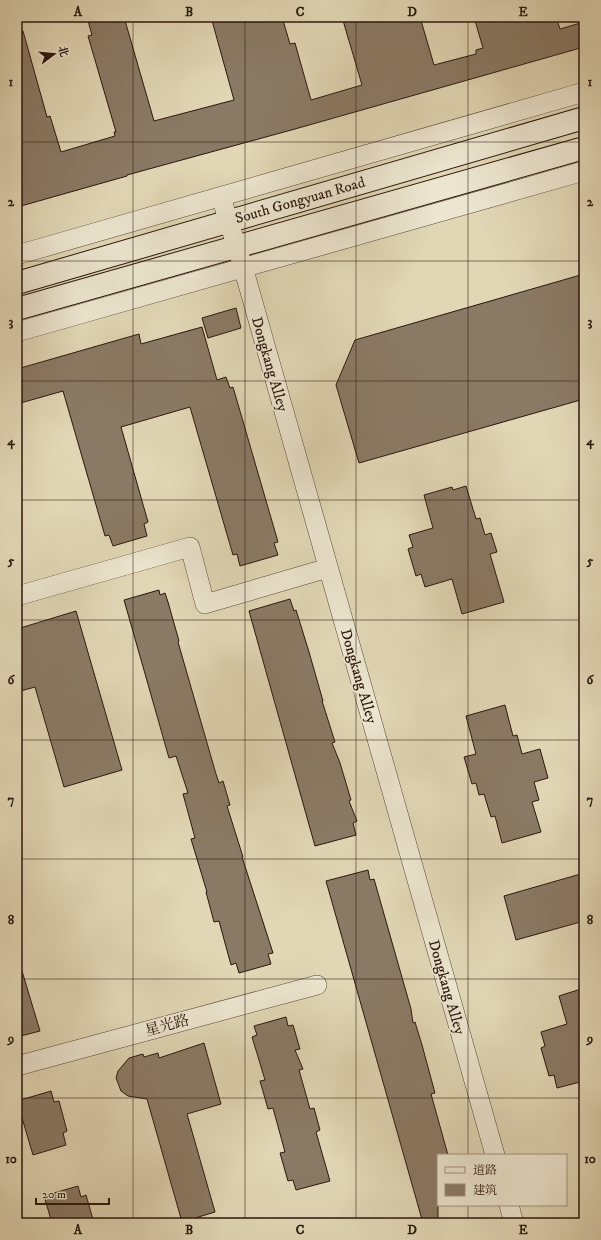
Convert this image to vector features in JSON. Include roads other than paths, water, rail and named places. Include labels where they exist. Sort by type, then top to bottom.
[{"type":"main road","name":"South Gongyuan Road","points":[[17,283],[584,118]]},
{"type":"main road","name":"South Gongyuan Road","points":[[17,309],[584,148]]},
{"type":"street","points":[[17,255],[584,92]]},
{"type":"street","points":[[17,332],[584,171]]},
{"type":"street","name":"Dongkang Alley","points":[[221,197],[243,267],[495,1154]]},
{"type":"street","points":[[17,596],[190,547],[205,604],[328,568]]},
{"type":"street","name":"星光路","points":[[17,1066],[317,984]]},
{"type":"street","points":[[509,1206],[514,1223]]}]
